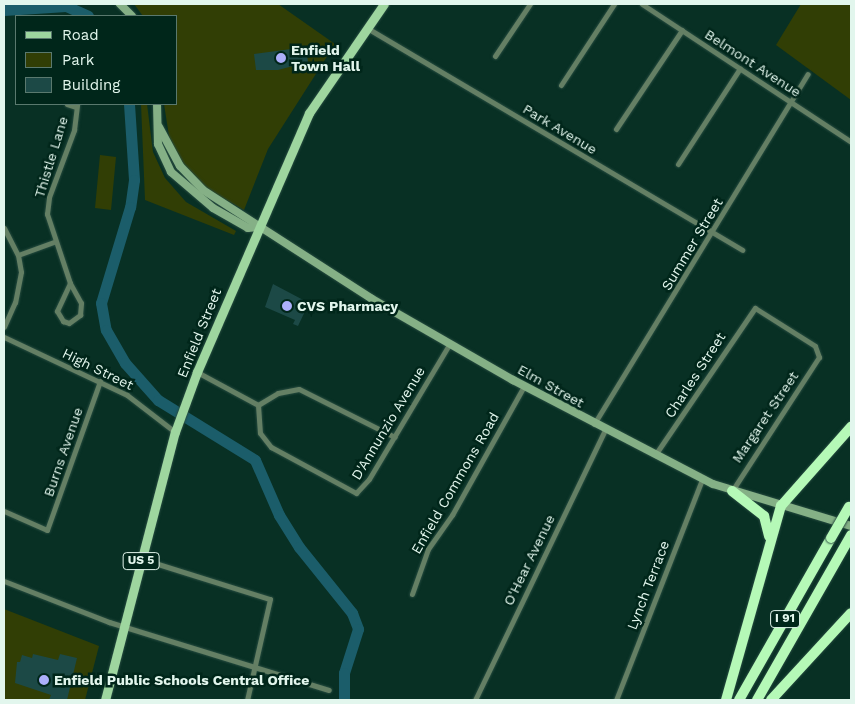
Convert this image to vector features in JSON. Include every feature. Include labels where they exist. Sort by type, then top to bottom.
[{"type":"highway","points":[[726,700],[769,540],[781,506],[851,428]]},
{"type":"highway","points":[[732,491],[764,516],[769,540]]},
{"type":"highway","name":"I 91","points":[[739,700],[850,505]]},
{"type":"highway","name":"I 91","points":[[758,700],[849,539]]},
{"type":"highway","points":[[772,700],[851,613]]},
{"type":"main road","points":[[120,4],[131,15]]},
{"type":"main road","name":"Enfield Street","points":[[105,700],[175,432],[197,372],[257,227],[309,114],[384,4]]},
{"type":"main road","name":"Elm Street","points":[[156,105],[159,127],[186,174],[257,227],[524,386],[655,456],[732,491],[851,526]]},
{"type":"street","points":[[495,56],[530,4]]},
{"type":"street","points":[[561,85],[614,4]]},
{"type":"street","name":"Belmont Avenue","points":[[642,4],[851,142]]},
{"type":"street","name":"Park Avenue","points":[[367,28],[742,250]]},
{"type":"street","points":[[616,129],[682,30]]},
{"type":"street","points":[[678,164],[740,68]]},
{"type":"street","name":"Summer Street","points":[[594,424],[713,233],[790,101],[808,74]]},
{"type":"street","name":"Thistle Lane","points":[[70,283],[57,311],[63,321],[69,323],[79,318],[81,308],[54,242],[47,208],[74,130],[76,105]]},
{"type":"street","points":[[4,228],[18,255],[18,290],[4,327]]},
{"type":"street","points":[[18,255],[54,242]]},
{"type":"street","name":"Charles Street","points":[[655,456],[755,308],[815,346],[819,357]]},
{"type":"street","name":"High Street","points":[[4,337],[135,400],[175,432]]},
{"type":"street","name":"D'Annunzio Avenue","points":[[258,405],[260,433],[271,447],[352,492],[364,487],[450,343]]},
{"type":"street","name":"Margaret Street","points":[[732,491],[819,357]]},
{"type":"street","points":[[197,372],[258,405],[278,393],[299,389],[394,437]]},
{"type":"street","name":"Burns Avenue","points":[[4,511],[47,530],[100,382]]},
{"type":"street","name":"Enfield Commons Road","points":[[412,594],[428,549],[452,515],[524,386]]},
{"type":"street","name":"O'Hear Avenue","points":[[475,700],[605,430]]},
{"type":"street","name":"Lynch Terrace","points":[[616,700],[702,479]]},
{"type":"street","points":[[142,559],[270,599],[247,700]]},
{"type":"street","points":[[4,581],[124,627],[329,690]]},
{"type":"green space","points":[[134,4],[278,4],[335,44],[268,149],[244,210],[207,189],[183,166],[169,136],[164,105],[178,105],[178,15],[142,15]]},
{"type":"green space","points":[[801,4],[851,4],[851,100],[776,45]]},
{"type":"green space","points":[[141,105],[147,105],[153,152],[165,178],[186,202],[236,231],[234,235],[145,200]]},
{"type":"green space","points":[[100,155],[116,157],[111,210],[95,208]]},
{"type":"green space","points":[[4,609],[99,646],[85,700],[4,700]]},
{"type":"building","name":"Enfield Town Hall","points":[[306,47],[308,62],[278,70],[256,70],[254,54]]},
{"type":"building","name":"CVS Pharmacy","points":[[273,284],[309,303],[298,326],[293,324],[295,320],[265,307]]},
{"type":"building","name":"Enfield Public Schools Central Office","points":[[33,654],[58,660],[60,654],[77,658],[67,700],[49,700],[51,695],[15,683],[17,662],[20,662],[22,655],[32,658]]},
{"type":"waterway","points":[[4,10],[66,6],[86,15]]},
{"type":"waterway","points":[[129,105],[134,180],[130,207],[101,303],[106,330],[125,363],[158,400],[255,460],[279,515],[299,547],[352,613],[358,629],[344,673],[344,700]]},
{"type":"place","name":"Enfield Town Hall","points":[[281,58]]},
{"type":"place","name":"CVS Pharmacy","points":[[287,306]]},
{"type":"place","name":"Enfield Public Schools Central Office","points":[[44,680]]}]
